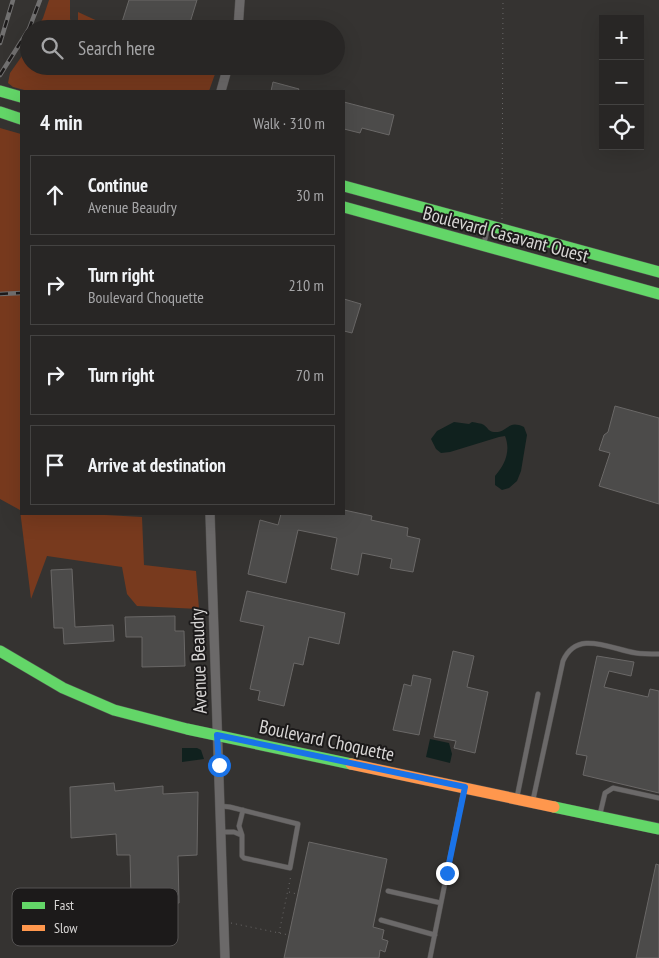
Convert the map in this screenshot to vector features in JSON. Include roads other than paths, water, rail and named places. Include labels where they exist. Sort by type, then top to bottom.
[{"type":"main road","points":[[0,91],[20,97]]},
{"type":"main road","points":[[0,112],[20,119]]},
{"type":"main road","name":"Boulevard Casavant Ouest","points":[[345,186],[659,272]]},
{"type":"main road","name":"Boulevard Casavant Ouest","points":[[345,207],[659,294]]},
{"type":"main road","name":"Boulevard Choquette","points":[[0,651],[39,675],[130,715],[659,829]]},
{"type":"street","points":[[239,20],[240,0]]},
{"type":"street","points":[[221,90],[225,75]]},
{"type":"street","name":"Avenue Beaudry","points":[[210,515],[225,958]]},
{"type":"lane","points":[[484,246],[488,225]]},
{"type":"lane","points":[[533,802],[566,654],[578,645],[587,642],[638,654],[659,654]]},
{"type":"lane","points":[[516,798],[538,694]]},
{"type":"lane","points":[[430,958],[465,787]]},
{"type":"lane","points":[[600,816],[605,793],[613,788],[659,798]]},
{"type":"lane","points":[[220,806],[243,810],[298,824],[290,868],[244,858],[241,851],[242,835],[239,826],[243,810]]},
{"type":"lane","points":[[221,832],[234,832],[242,835]]},
{"type":"lane","points":[[388,891],[441,903]]},
{"type":"lane","points":[[381,920],[435,935]]},
{"type":"water","points":[[454,422],[480,423],[494,432],[502,431],[511,425],[524,427],[527,435],[521,471],[517,481],[509,488],[502,490],[495,485],[495,476],[506,458],[507,442],[505,436],[450,452],[441,453],[436,449],[431,439],[437,431]]},
{"type":"water","points":[[430,739],[449,743],[452,754],[450,763],[426,757]]},
{"type":"water","points":[[182,748],[197,748],[201,750],[204,759],[182,762]]},
{"type":"railway","points":[[0,43],[13,0]]},
{"type":"railway","points":[[32,20],[40,0]]},
{"type":"railway","points":[[0,75],[20,43]]},
{"type":"railway","points":[[0,294],[20,293]]}]
